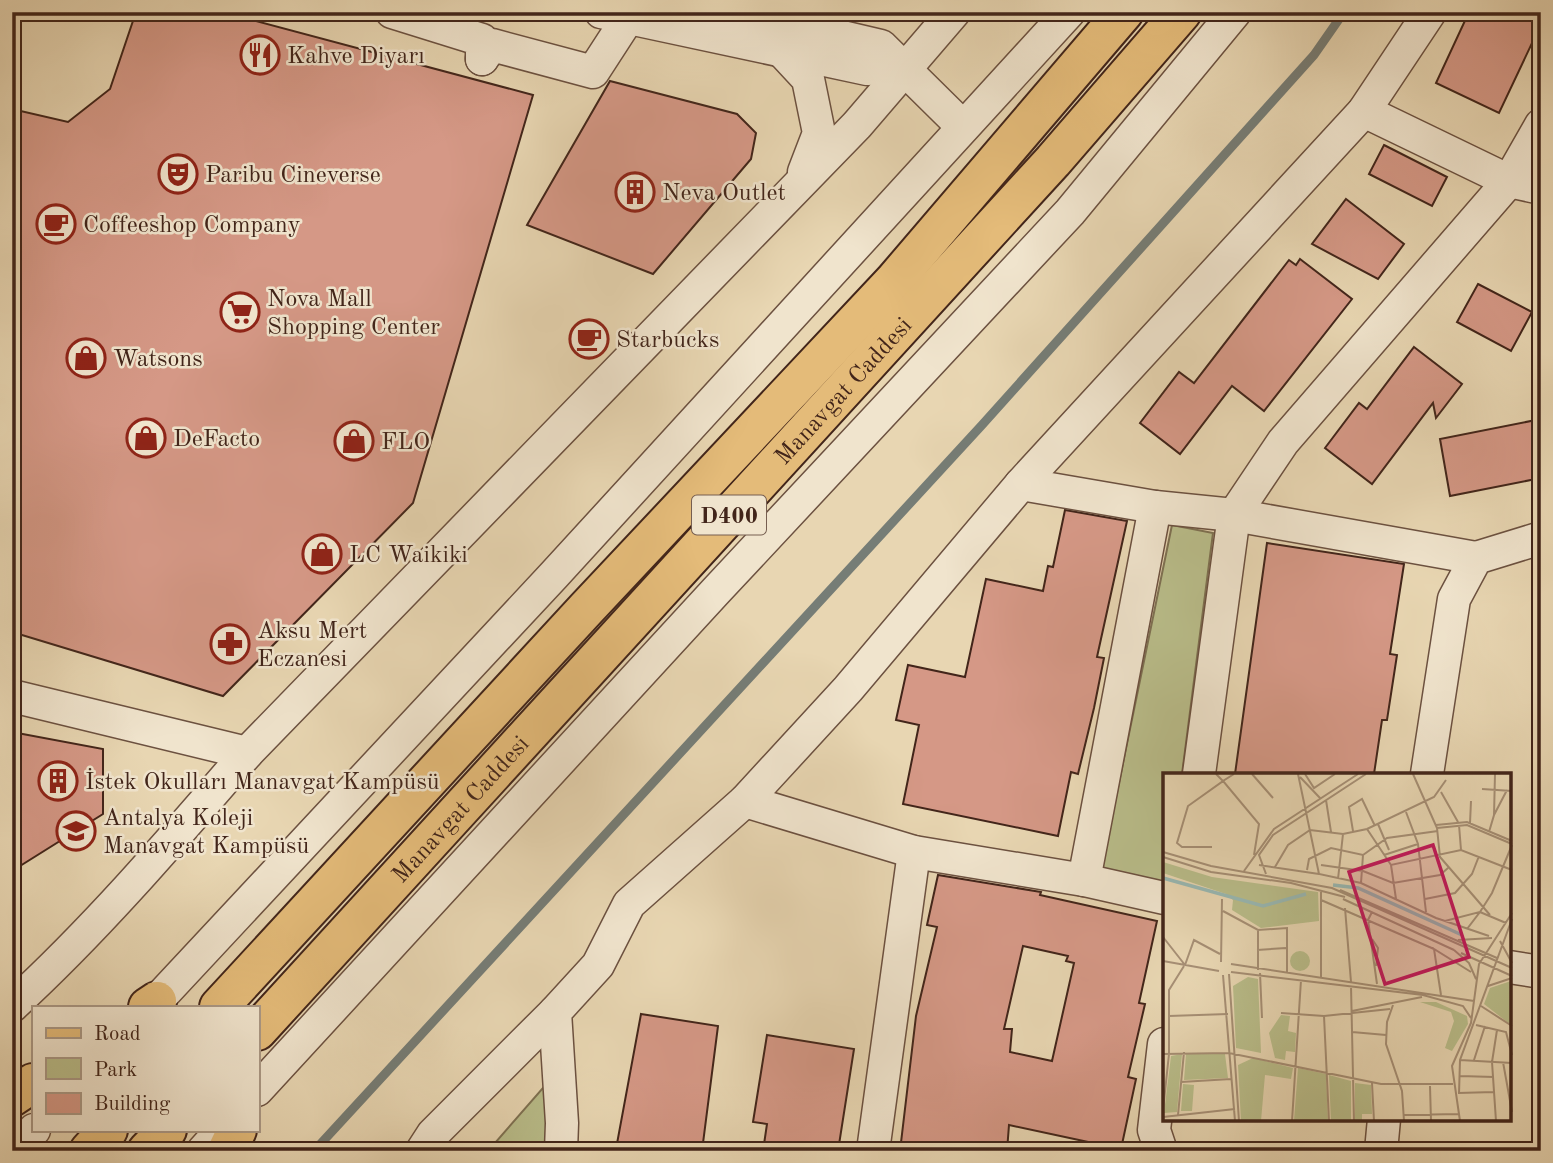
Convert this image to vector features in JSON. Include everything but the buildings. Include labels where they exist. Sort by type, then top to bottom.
[{"type":"main road","name":"Manavgat Caddesi","points":[[231,995],[586,609],[894,281],[1124,12]]},
{"type":"main road","name":"Manavgat Caddesi","points":[[265,1022],[1053,161],[1182,12]]},
{"type":"main road","points":[[12,1097],[32,1084]]},
{"type":"main road","points":[[89,1151],[106,1132]]},
{"type":"main road","points":[[148,1151],[165,1132]]},
{"type":"main road","points":[[227,1151],[236,1132]]},
{"type":"street","points":[[392,12],[482,40],[482,59],[492,44],[593,72],[615,15],[867,69],[903,69]]},
{"type":"street","points":[[736,12],[881,46],[963,127]]},
{"type":"street","points":[[12,1006],[54,968],[149,866],[247,753],[800,183],[954,12]]},
{"type":"street","points":[[152,1005],[554,575],[1069,12]]},
{"type":"street","points":[[259,1088],[715,592],[1070,212],[1235,12]]},
{"type":"street","points":[[422,1151],[433,1134],[598,965],[629,904],[745,801],[848,688],[1021,485],[1364,111],[1430,12]]},
{"type":"street","points":[[782,51],[808,79],[819,133],[800,183]]},
{"type":"street","points":[[1364,111],[1509,181],[1541,188]]},
{"type":"street","points":[[1199,773],[1234,514],[1283,442],[1509,181],[1541,125]]},
{"type":"street","points":[[1021,485],[1155,507],[1234,514],[1476,558],[1541,538]]},
{"type":"street","points":[[1084,880],[1155,507]]},
{"type":"street","points":[[1427,773],[1454,599],[1476,558]]},
{"type":"street","points":[[12,695],[247,753]]},
{"type":"street","points":[[745,801],[914,852],[1084,880],[1163,898]]},
{"type":"street","points":[[873,1151],[914,852]]},
{"type":"street","points":[[1511,967],[1541,972]]},
{"type":"street","points":[[555,1012],[562,1123],[561,1151]]},
{"type":"street","points":[[1161,1151],[1154,1130],[1163,1053]]},
{"type":"street","points":[[1381,1151],[1384,1121]]},
{"type":"street","points":[[14,1151],[32,1132]]},
{"type":"street","points":[[203,1151],[220,1132]]},
{"type":"green space","points":[[1172,525],[1213,533],[1182,773],[1163,773],[1163,884],[1101,870]]},
{"type":"green space","points":[[563,1065],[554,1151],[488,1151]]},
{"type":"waterway","points":[[314,1151],[982,425],[1314,55],[1344,12]]},
{"type":"place","name":"Kahve Diyarı","points":[[260,55]]},
{"type":"place","name":"Paribu Cineverse","points":[[178,174]]},
{"type":"place","name":"Neva Outlet","points":[[635,192]]},
{"type":"place","name":"Coffeeshop Company","points":[[56,224]]},
{"type":"place","name":"Nova Mall Shopping Center","points":[[240,312]]},
{"type":"place","name":"Starbucks","points":[[589,339]]},
{"type":"place","name":"Watsons","points":[[86,358]]},
{"type":"place","name":"DeFacto","points":[[146,438]]},
{"type":"place","name":"FLO","points":[[354,441]]},
{"type":"place","name":"LC Waikiki","points":[[322,554]]},
{"type":"place","name":"Aksu Mert Eczanesi","points":[[230,644]]},
{"type":"place","name":"İstek Okulları Manavgat Kampüsü","points":[[58,781]]},
{"type":"place","name":"Antalya Koleji Manavgat Kampüsü","points":[[76,831]]}]
